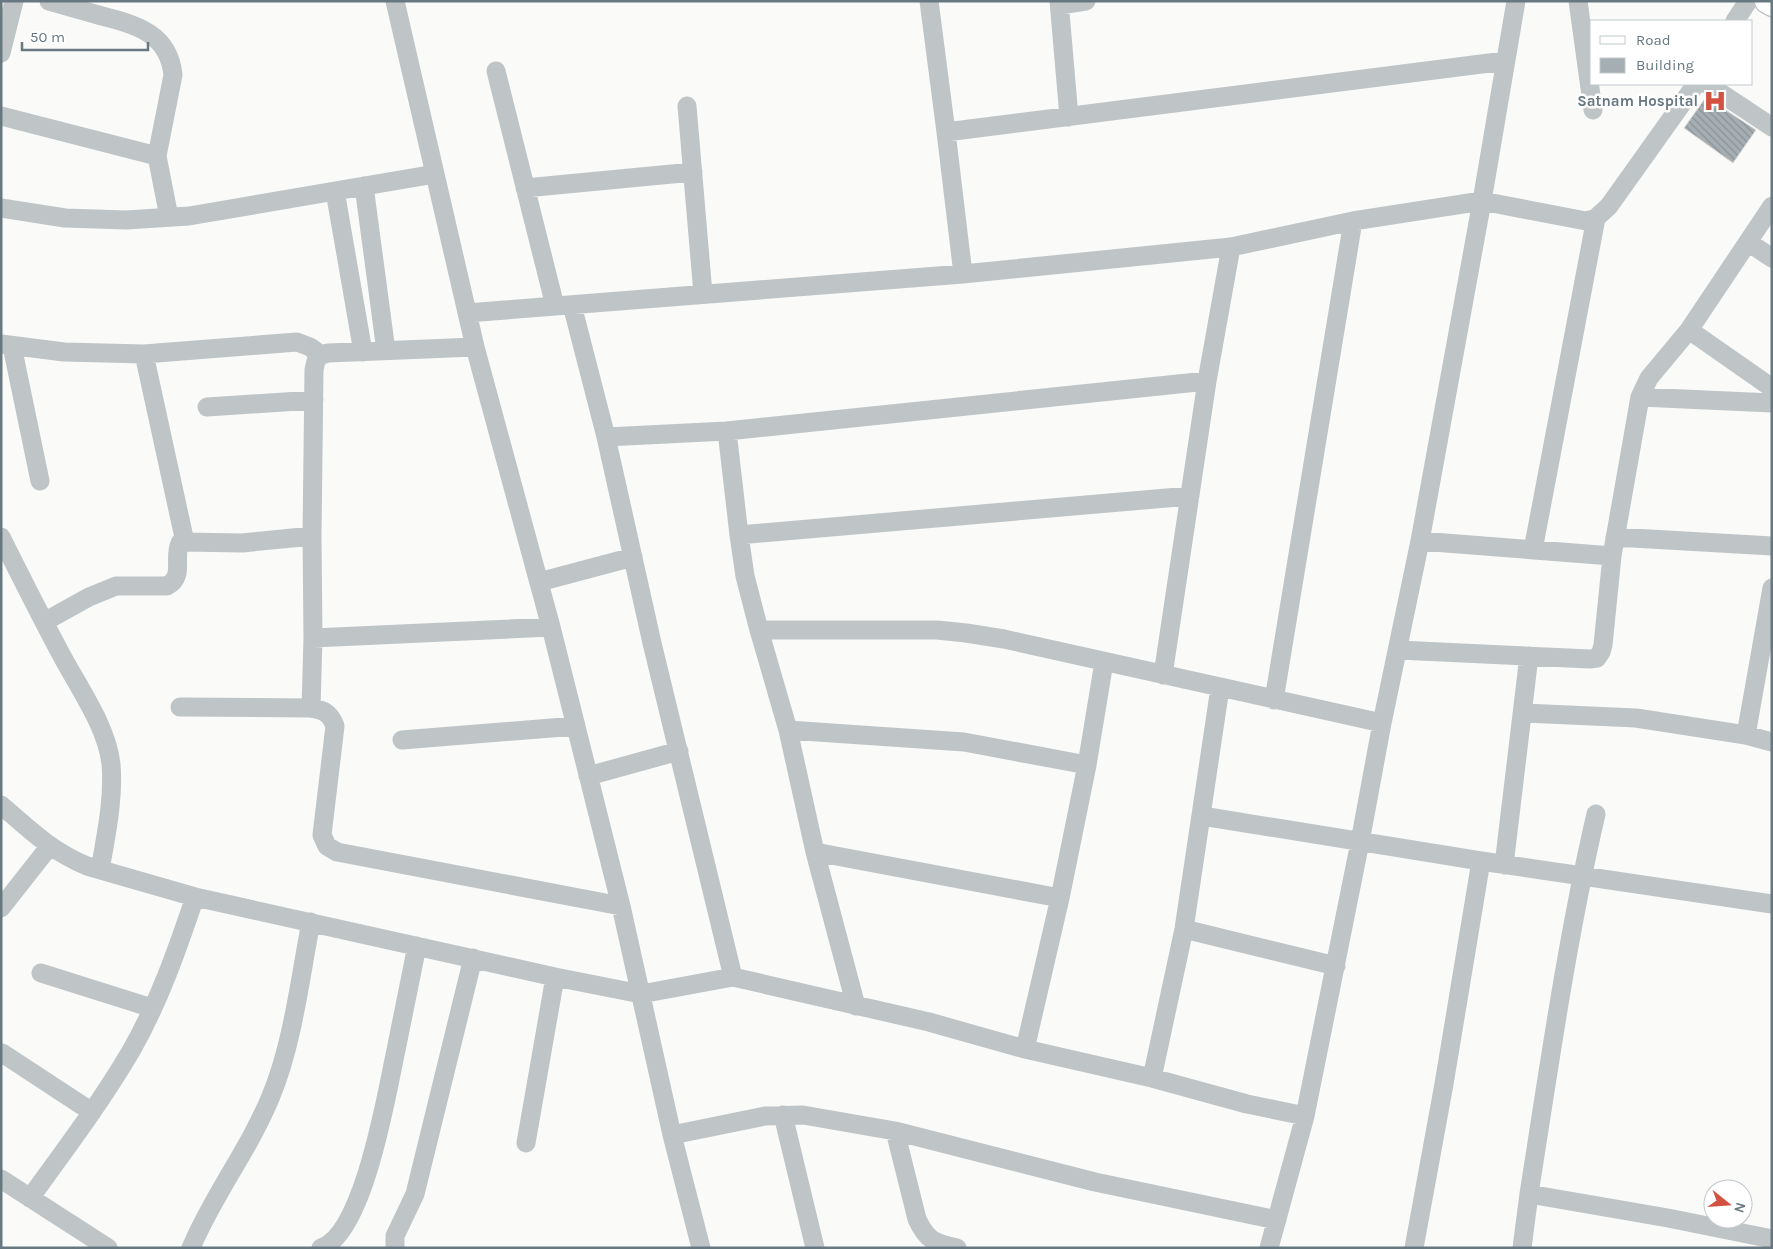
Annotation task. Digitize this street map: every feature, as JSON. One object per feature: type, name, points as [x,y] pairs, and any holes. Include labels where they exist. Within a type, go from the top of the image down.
[{"type":"main road","points":[[1768,1],[1772,4]]},
{"type":"street","points":[[1,53],[14,1]]},
{"type":"street","points":[[49,1],[127,23],[144,30],[159,41],[167,51],[174,75],[158,156],[169,217]]},
{"type":"street","points":[[395,1],[475,347],[576,726],[621,906],[672,1135],[701,1248]]},
{"type":"street","points":[[929,1],[962,274]]},
{"type":"street","points":[[1069,117],[1060,3],[1086,1]]},
{"type":"street","points":[[1269,1248],[1305,1116],[1336,966],[1382,723],[1420,542],[1516,1]]},
{"type":"street","points":[[1578,1],[1593,110]]},
{"type":"street","points":[[1736,20],[1748,1]]},
{"type":"street","points":[[946,132],[1505,62]]},
{"type":"street","points":[[496,71],[525,188],[606,437],[678,751],[734,977]]},
{"type":"street","points":[[467,313],[962,274],[1231,247],[1353,221],[1482,201],[1586,221],[1596,218],[1617,195],[1695,85]]},
{"type":"street","points":[[1709,85],[1772,127]]},
{"type":"street","points":[[687,106],[703,294]]},
{"type":"street","points":[[1,116],[158,156]]},
{"type":"street","points":[[525,188],[693,172]]},
{"type":"street","points":[[1,208],[65,218],[126,220],[189,216],[436,174]]},
{"type":"street","points":[[364,186],[386,351]]},
{"type":"street","points":[[335,191],[363,352]]},
{"type":"street","points":[[1398,650],[1597,658],[1603,644],[1612,556],[1640,397],[1649,378],[1689,330],[1772,206]]},
{"type":"street","points":[[1533,550],[1596,218]]},
{"type":"street","points":[[1274,700],[1353,221]]},
{"type":"street","points":[[1748,242],[1772,258]]},
{"type":"street","points":[[1163,676],[1207,381],[1231,247]]},
{"type":"street","points":[[1689,330],[1772,388]]},
{"type":"street","points":[[40,481],[7,345],[64,352],[144,354],[289,342],[304,344],[321,355],[475,347]]},
{"type":"street","points":[[144,354],[185,542]]},
{"type":"street","points":[[311,708],[314,370],[316,361],[321,355]]},
{"type":"street","points":[[606,437],[727,431],[1207,381]]},
{"type":"street","points":[[1640,397],[1772,403]]},
{"type":"street","points":[[208,408],[314,400]]},
{"type":"street","points":[[727,431],[745,576],[788,730],[815,852],[856,1006]]},
{"type":"street","points":[[739,535],[1190,496]]},
{"type":"street","points":[[44,622],[89,596],[116,586],[167,586],[173,583],[177,577],[177,549],[180,543],[242,543],[312,536]]},
{"type":"street","points":[[1615,536],[1772,546]]},
{"type":"street","points":[[1,537],[100,727],[108,748],[112,793],[100,870]]},
{"type":"street","points":[[1420,542],[1612,556]]},
{"type":"street","points":[[538,582],[633,557]]},
{"type":"street","points":[[1746,735],[1772,588]]},
{"type":"street","points":[[313,638],[551,627]]},
{"type":"street","points":[[759,630],[937,630],[966,633],[1382,723]]},
{"type":"street","points":[[1504,865],[1529,656]]},
{"type":"street","points":[[1025,1048],[1060,898],[1087,765],[1104,662]]},
{"type":"street","points":[[1152,1078],[1184,929],[1220,688]]},
{"type":"street","points":[[180,707],[311,708],[322,710],[331,715],[335,726],[322,834],[327,846],[337,852],[621,906]]},
{"type":"street","points":[[1522,713],[1636,718],[1746,735],[1772,742]]},
{"type":"street","points":[[402,740],[576,726]]},
{"type":"street","points":[[788,730],[964,742],[1087,765]]},
{"type":"street","points":[[588,776],[678,751]]},
{"type":"street","points":[[1,805],[49,847],[74,861],[195,897],[555,977],[641,994],[734,977],[929,1022],[1247,1104],[1305,1116]]},
{"type":"street","points":[[1522,1248],[1554,1032],[1582,876],[1596,814]]},
{"type":"street","points":[[1202,816],[1481,862],[1772,904]]},
{"type":"street","points":[[1,908],[49,847]]},
{"type":"street","points":[[815,852],[1060,898]]},
{"type":"street","points":[[1414,1248],[1444,1084],[1481,862]]},
{"type":"street","points":[[30,1198],[92,1112],[131,1051],[173,960],[195,897]]},
{"type":"street","points":[[191,1248],[259,1123],[272,1095],[287,1045],[311,922]]},
{"type":"street","points":[[1184,929],[1336,966]]},
{"type":"street","points":[[321,1248],[328,1245],[339,1235],[349,1218],[366,1177],[382,1118],[417,946]]},
{"type":"street","points":[[395,1248],[395,1236],[414,1194],[474,958]]},
{"type":"street","points":[[41,973],[152,1008]]},
{"type":"street","points":[[526,1143],[555,977]]},
{"type":"street","points":[[2,1054],[92,1112]]},
{"type":"street","points":[[783,1115],[815,1248]]},
{"type":"street","points":[[672,1135],[765,1116],[803,1116],[895,1131],[1096,1182],[1277,1220]]},
{"type":"street","points":[[895,1131],[917,1220],[923,1232],[932,1242],[958,1248]]},
{"type":"street","points":[[1,1179],[108,1248]]},
{"type":"street","points":[[1529,1194],[1668,1218],[1772,1239]]},
{"type":"building","points":[[1706,97],[1756,130],[1733,163],[1684,128]]},
{"type":"place","name":"Satnam Hospital","points":[[1715,101]]}]
